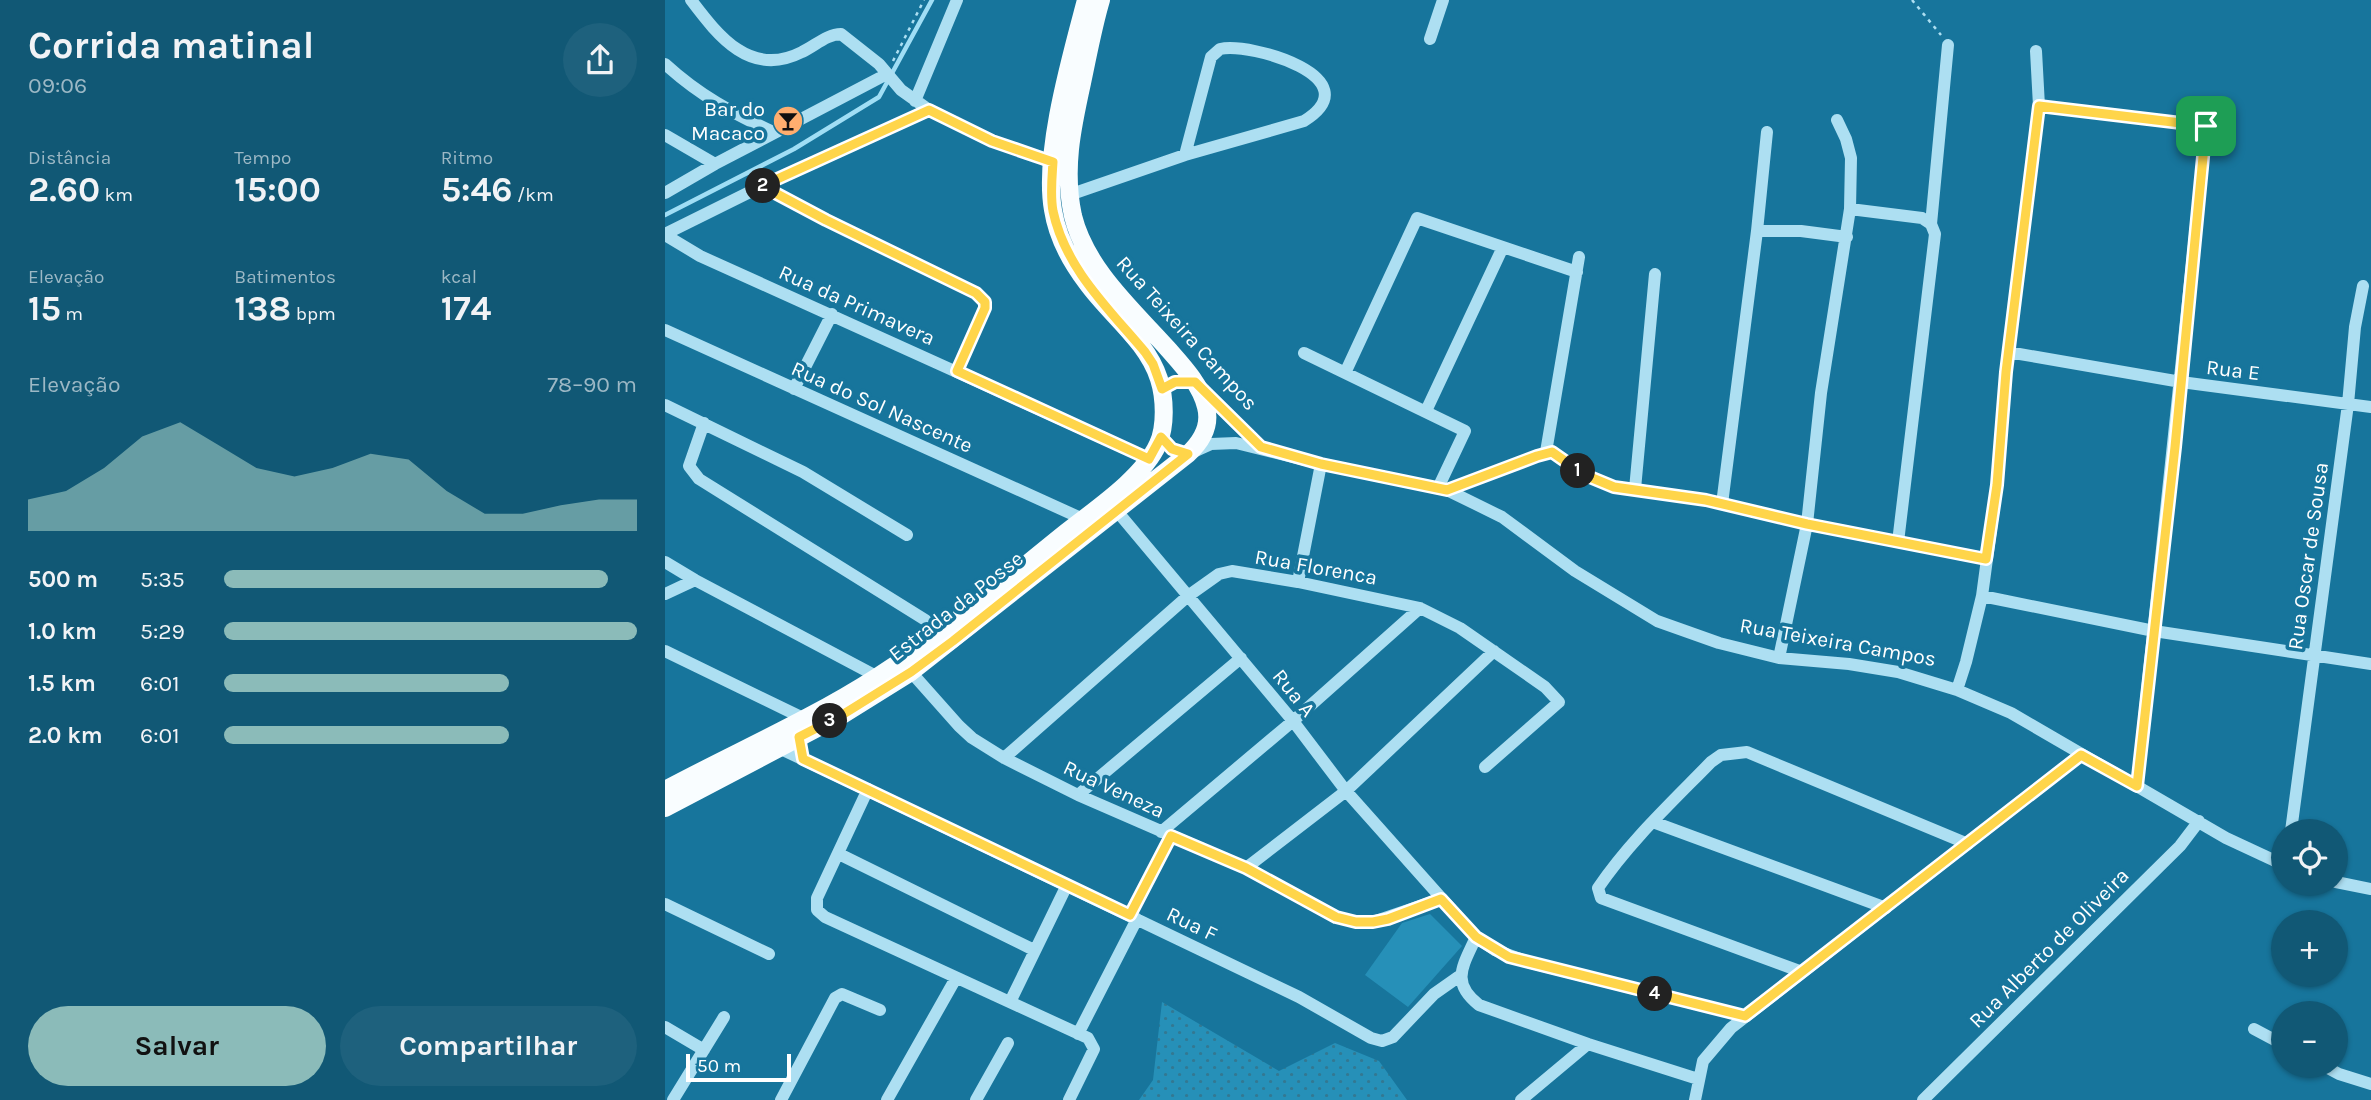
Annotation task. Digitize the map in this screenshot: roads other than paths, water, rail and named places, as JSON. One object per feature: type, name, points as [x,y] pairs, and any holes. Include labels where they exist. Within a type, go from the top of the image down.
[{"type":"main road","name":"Rua Teixeira Campos","points":[[1086,0],[1056,132],[1053,210],[1066,249],[1089,285],[1153,364],[1162,389],[1161,437]]},
{"type":"main road","name":"Rua Teixeira Campos","points":[[1101,0],[1069,148],[1069,195],[1080,239],[1103,276],[1195,382]]},
{"type":"main road","points":[[1162,389],[1175,382],[1195,382]]},
{"type":"main road","name":"Estrada da Posse","points":[[665,808],[842,715],[911,672],[1188,454],[1202,437],[1207,417],[1203,398],[1195,382]]},
{"type":"main road","points":[[1161,437],[1172,449],[1188,454]]},
{"type":"main road","name":"Estrada da Posse","points":[[665,790],[805,719],[878,677],[943,631],[1125,484],[1149,459],[1161,437]]},
{"type":"street","points":[[691,0],[725,41],[755,58],[775,60],[793,57],[829,36],[841,34],[879,64],[901,90],[929,110],[992,141],[1053,162]]},
{"type":"street","points":[[915,101],[957,0]]},
{"type":"street","points":[[1430,39],[1443,0]]},
{"type":"street","points":[[1898,542],[1935,234],[1931,224],[1948,45]]},
{"type":"street","points":[[1069,195],[1185,155],[1304,121],[1312,116],[1322,100],[1320,80],[1303,66],[1281,60],[1226,47],[1214,52],[1185,155]]},
{"type":"street","points":[[1957,690],[1982,596],[1997,485],[2008,352],[2039,106],[2036,51]]},
{"type":"street","points":[[665,64],[690,87],[712,102],[773,132]]},
{"type":"street","points":[[665,193],[773,132],[888,76]]},
{"type":"street","points":[[2137,786],[2209,102]]},
{"type":"street","points":[[2039,106],[2206,126]]},
{"type":"street","points":[[665,235],[762,186],[929,110]]},
{"type":"street","points":[[1779,658],[1807,524],[1821,393],[1847,237],[1851,158],[1837,120]]},
{"type":"street","points":[[1722,504],[1758,231],[1767,132]]},
{"type":"street","points":[[665,135],[715,164]]},
{"type":"street","points":[[762,186],[972,290],[985,302],[985,308],[957,371]]},
{"type":"street","points":[[1850,209],[1910,215],[1931,224]]},
{"type":"street","points":[[1346,371],[1417,218],[1577,272]]},
{"type":"street","points":[[1758,231],[1801,231],[1847,237]]},
{"type":"street","name":"Rua da Primavera","points":[[665,235],[700,256],[1149,459]]},
{"type":"street","points":[[1426,411],[1503,247]]},
{"type":"street","points":[[1546,453],[1579,257]]},
{"type":"street","points":[[1635,489],[1655,274]]},
{"type":"street","name":"Rua Oscar de Sousa","points":[[2293,819],[2348,404],[2355,327],[2363,286]]},
{"type":"street","points":[[794,389],[832,314]]},
{"type":"street","name":"Rua do Sol Nascente","points":[[665,330],[1083,519]]},
{"type":"street","points":[[1304,352],[1465,431],[1443,489]]},
{"type":"street","name":"Rua E","points":[[2008,352],[2181,382],[2371,407]]},
{"type":"street","name":"Rua Teixeira Campos","points":[[1195,382],[1261,447]]},
{"type":"street","points":[[665,405],[803,472],[907,535]]},
{"type":"street","points":[[704,423],[689,466],[699,479],[943,631]]},
{"type":"street","name":"Rua Teixeira Campos","points":[[1188,454],[1212,444],[1261,447],[1321,464],[1443,489],[1502,517],[1576,571],[1657,621],[1707,639],[1779,658],[1849,664],[1898,672],[1957,690],[2011,713],[2235,842],[2271,859]]},
{"type":"street","points":[[1443,489],[1546,453],[1557,455],[1598,483],[1722,504],[1807,524],[1986,559]]},
{"type":"street","points":[[1298,582],[1321,464]]},
{"type":"street","name":"Rua A","points":[[1116,510],[1293,721],[1346,790],[1476,937],[1495,950],[1531,963],[1745,1016]]},
{"type":"street","points":[[665,562],[878,677]]},
{"type":"street","name":"Rua Florenca","points":[[1004,758],[1188,596],[1219,574],[1232,571],[1420,608],[1460,628],[1545,687],[1559,702],[1485,767]]},
{"type":"street","points":[[665,594],[695,580]]},
{"type":"street","points":[[1982,596],[2154,631],[2371,664]]},
{"type":"street","points":[[1078,1034],[1134,917],[1166,834],[1420,608]]},
{"type":"street","points":[[665,651],[805,719]]},
{"type":"street","points":[[1246,868],[1346,790],[1495,651]]},
{"type":"street","points":[[1078,795],[1241,658]]},
{"type":"street","name":"Rua Veneza","points":[[911,672],[959,726],[972,738],[1004,758],[1078,795],[1246,868],[1336,917],[1356,922],[1373,922],[1441,899]]},
{"type":"street","points":[[799,737],[803,759]]},
{"type":"street","name":"Rua F","points":[[779,748],[1299,997],[1347,1026],[1382,1041],[1394,1037],[1434,994],[1461,975]]},
{"type":"street","points":[[1802,972],[1601,898],[1598,888],[1602,883],[1653,822],[1711,762],[1721,755],[1747,752],[1968,844]]},
{"type":"street","points":[[1695,1100],[1703,1061],[1715,1045],[1745,1016],[2081,755]]},
{"type":"street","points":[[868,789],[817,898],[817,910],[825,917],[1093,1043],[1094,1049],[1069,1100]]},
{"type":"street","name":"Rua Alberto de Oliveira","points":[[1927,1099],[2180,846],[2199,821]]},
{"type":"street","points":[[1653,822],[1886,908]]},
{"type":"street","points":[[838,855],[1034,950]]},
{"type":"street","points":[[2348,884],[2371,889]]},
{"type":"street","points":[[1010,1002],[1067,885]]},
{"type":"street","points":[[665,904],[769,954]]},
{"type":"street","points":[[1476,937],[1461,975],[1464,990],[1479,1005],[1698,1079]]},
{"type":"street","points":[[887,1100],[956,978]]},
{"type":"street","points":[[781,1100],[835,998],[842,994],[848,995],[880,1010]]},
{"type":"street","points":[[673,1100],[724,1017]]},
{"type":"street","points":[[665,1027],[704,1050]]},
{"type":"street","points":[[2254,1030],[2271,1038]]},
{"type":"street","points":[[976,1100],[1008,1043]]},
{"type":"street","points":[[1521,1100],[1588,1044]]},
{"type":"street","points":[[2348,1077],[2371,1084]]},
{"type":"waterway","points":[[665,215],[794,149],[879,97],[932,0]]},
{"type":"place","name":"Bar do Macaco","points":[[788,121]]}]
